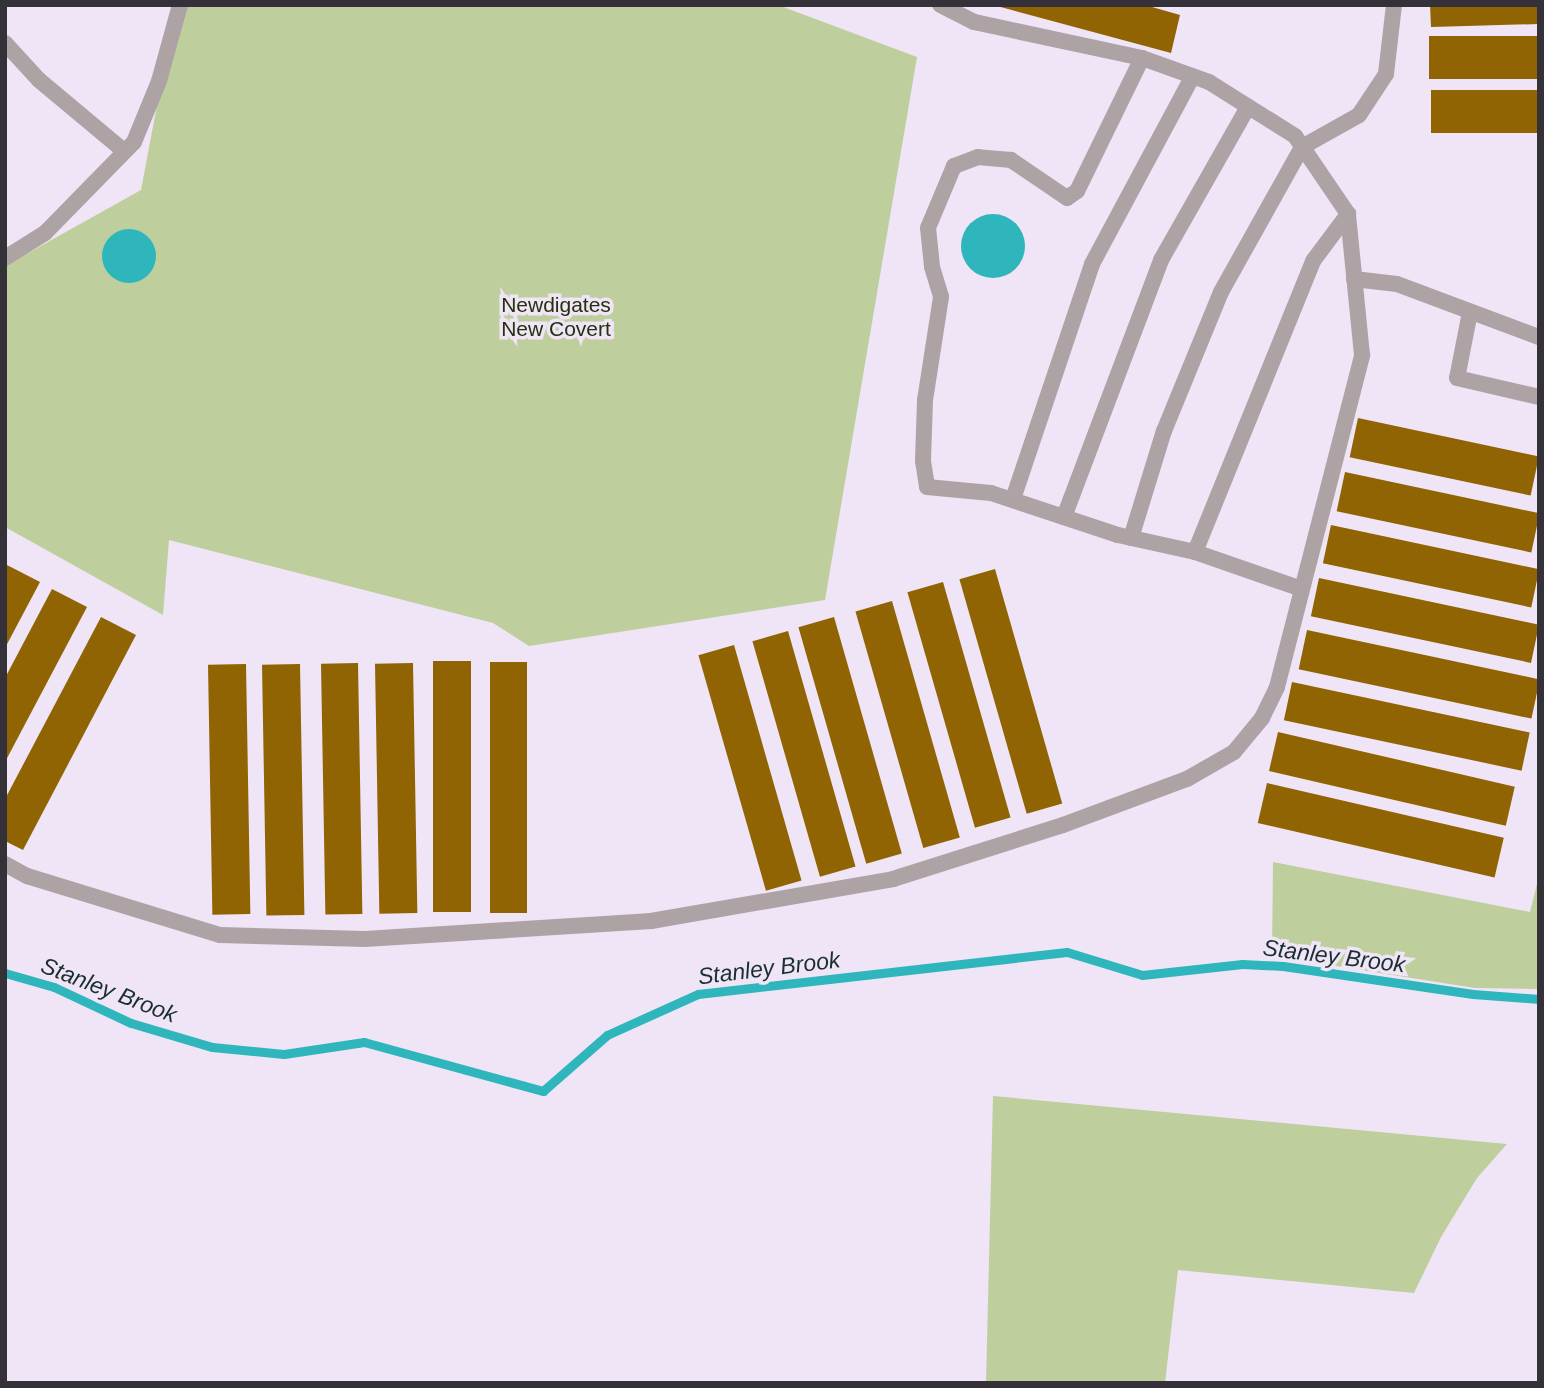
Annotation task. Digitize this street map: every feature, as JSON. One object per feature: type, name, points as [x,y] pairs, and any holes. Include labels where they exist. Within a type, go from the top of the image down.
[{"type":"lane","points":[[5,258],[45,233],[134,142],[159,81],[180,5]]},
{"type":"lane","points":[[5,864],[27,876],[220,935],[365,939],[651,921],[893,879],[1174,784],[1234,752],[1262,718],[1277,687],[1362,355],[1348,214],[1295,136],[1193,76],[1142,58],[974,22],[940,5]]},
{"type":"lane","points":[[1131,538],[1164,431],[1221,292],[1302,146],[1359,115],[1386,74],[1394,5]]},
{"type":"lane","points":[[5,43],[39,80],[124,151]]},
{"type":"lane","points":[[1142,58],[1077,191],[1067,198],[1011,160],[978,157],[954,166],[929,228],[932,267],[942,297],[925,400],[923,461],[927,487],[1013,499],[1131,538],[1195,552],[1302,589]]},
{"type":"lane","points":[[1013,499],[1092,264],[1193,76]]},
{"type":"lane","points":[[1064,516],[1161,260],[1248,107]]},
{"type":"lane","points":[[1195,552],[1313,261],[1348,214]]},
{"type":"lane","points":[[1354,279],[1397,284],[1539,337]]},
{"type":"lane","points":[[1470,312],[1457,378],[1539,397]]},
{"type":"green space","name":"Newdigates New Covert","points":[[176,5],[778,5],[917,57],[825,600],[529,646],[493,623],[169,540],[163,615],[5,527],[5,266],[141,190]]},
{"type":"green space","points":[[1273,862],[1530,912],[1539,876],[1539,989],[1475,988],[1272,956]]},
{"type":"green space","points":[[993,1096],[1507,1144],[1477,1178],[1441,1237],[1414,1293],[1178,1270],[1165,1383],[986,1383]]},
{"type":"water","points":[[987,214],[999,214],[1016,223],[1023,234],[1023,258],[1016,269],[999,278],[987,278],[975,273],[966,264],[961,252],[961,240],[966,228],[975,219]]},
{"type":"water","points":[[129,229],[148,237],[156,256],[148,275],[129,283],[110,275],[102,256],[110,237]]},
{"type":"building","points":[[1145,5],[1180,15],[1171,53],[997,6]]},
{"type":"building","points":[[1430,5],[1539,5],[1539,24],[1431,27]]},
{"type":"building","points":[[1429,36],[1539,36],[1539,79],[1429,79]]},
{"type":"building","points":[[1431,90],[1539,90],[1539,133],[1431,133]]},
{"type":"building","points":[[1358,418],[1539,456],[1531,496],[1350,457]]},
{"type":"building","points":[[1345,472],[1539,513],[1531,553],[1337,511]]},
{"type":"building","points":[[1331,525],[1539,569],[1531,607],[1323,563]]},
{"type":"building","points":[[5,564],[40,582],[5,648]]},
{"type":"building","points":[[995,569],[1062,804],[1027,814],[959,579]]},
{"type":"building","points":[[1319,578],[1539,625],[1531,663],[1311,616]]},
{"type":"building","points":[[943,582],[1011,818],[975,828],[907,592]]},
{"type":"building","points":[[52,589],[87,607],[5,762],[5,678]]},
{"type":"building","points":[[892,601],[960,837],[923,848],[855,611]]},
{"type":"building","points":[[101,617],[136,635],[23,850],[5,841],[5,799]]},
{"type":"building","points":[[834,617],[902,853],[866,864],[798,627]]},
{"type":"building","points":[[1307,630],[1539,679],[1531,719],[1299,669]]},
{"type":"building","points":[[788,631],[856,867],[820,877],[752,641]]},
{"type":"building","points":[[734,645],[802,881],[766,891],[698,655]]},
{"type":"building","points":[[433,661],[471,661],[471,912],[433,912]]},
{"type":"building","points":[[490,662],[527,662],[527,913],[490,913]]},
{"type":"building","points":[[358,663],[362,914],[325,915],[321,664]]},
{"type":"building","points":[[413,663],[417,913],[379,914],[375,664]]},
{"type":"building","points":[[246,664],[250,914],[212,915],[208,665]]},
{"type":"building","points":[[300,664],[304,915],[266,916],[262,665]]},
{"type":"building","points":[[1292,682],[1530,733],[1522,771],[1284,720]]},
{"type":"building","points":[[1278,732],[1515,787],[1506,826],[1269,771]]},
{"type":"building","points":[[1267,783],[1504,838],[1495,878],[1258,823]]},
{"type":"waterway","name":"Stanley Brook","points":[[5,973],[54,987],[131,1023],[212,1047],[284,1054],[364,1042],[543,1091],[607,1035],[698,994],[1067,952],[1142,975],[1242,964],[1283,966],[1473,994],[1539,999]]}]
